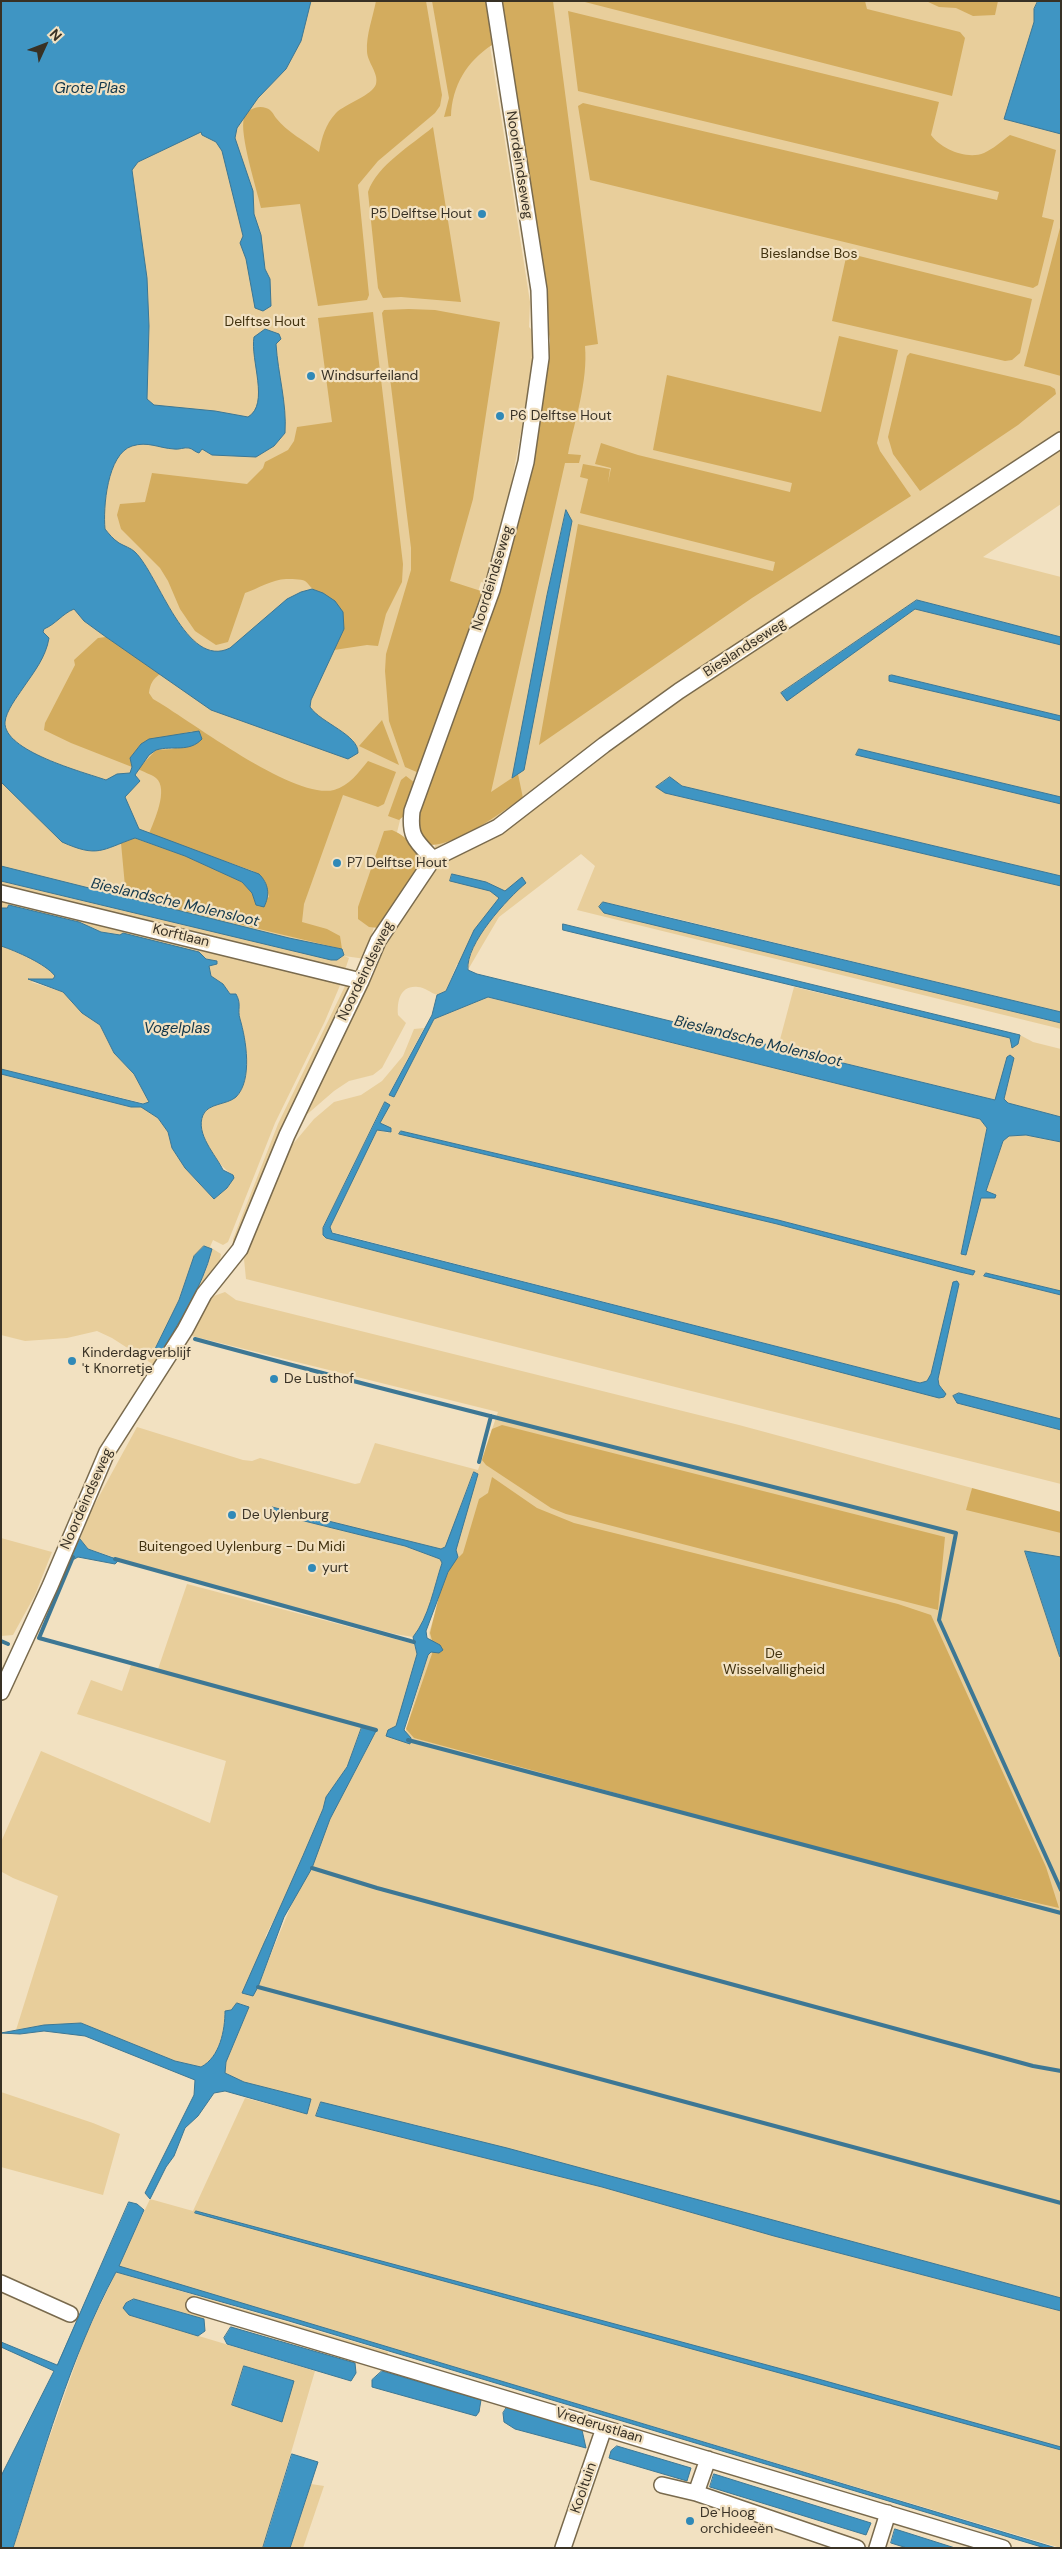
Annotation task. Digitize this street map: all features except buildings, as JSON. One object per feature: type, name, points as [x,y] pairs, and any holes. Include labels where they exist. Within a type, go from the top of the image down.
[{"type":"street","name":"Noordeindseweg","points":[[1,1692],[50,1586],[107,1452],[185,1330],[204,1294],[240,1249],[287,1135],[384,929],[433,859],[414,839],[410,827],[412,811],[492,590],[526,462],[541,358],[539,290],[494,1]]},
{"type":"street","name":"Bieslandseweg","points":[[433,859],[498,827],[604,745],[679,691],[1061,440]]},
{"type":"street","name":"Korftlaan","points":[[1,893],[361,981]]},
{"type":"street","points":[[1,2283],[70,2314]]},
{"type":"street","name":"Vrederustlaan","points":[[194,2305],[1003,2548]]},
{"type":"street","name":"Kooltuin","points":[[563,2548],[604,2428]]},
{"type":"street","points":[[696,2493],[708,2459]]},
{"type":"street","points":[[662,2485],[696,2493],[857,2548]]},
{"type":"street","points":[[877,2548],[888,2513]]},
{"type":"green space","name":"Delftse Hout","points":[[1,1],[483,1],[530,302],[529,327],[534,332],[534,363],[503,528],[485,583],[481,582],[451,681],[402,812],[366,959],[344,956],[349,958],[345,970],[65,903],[62,899],[19,889],[15,891],[1,887],[1,881],[337,960],[1,873]]},
{"type":"green space","points":[[376,1],[426,1],[442,95],[440,106],[435,113],[378,161],[358,185],[369,295],[367,300],[318,306],[300,204],[261,208],[246,149],[243,126],[244,118],[253,108],[263,107],[268,109],[285,128],[319,152],[324,131],[336,113],[370,92],[376,84],[376,76],[368,55],[367,45]]},
{"type":"green space","points":[[432,1],[486,1],[492,45],[483,51],[468,67],[454,94],[451,116],[444,117],[449,98]]},
{"type":"green space","points":[[500,1],[553,1],[598,344],[585,346],[583,387],[568,454],[581,455],[579,463],[565,463],[491,792],[518,774],[523,798],[478,828],[453,840],[429,845],[420,836],[417,823],[419,803],[450,717],[547,364],[550,341]]},
{"type":"green space","name":"Bieslandse Bos","points":[[514,1],[1061,1],[1061,504],[983,557],[1061,577],[1061,637],[918,600],[787,700],[915,609],[1061,645],[1061,716],[893,675],[889,681],[1061,721],[1061,797],[859,749],[857,755],[1061,804],[1061,876],[682,786],[676,782],[665,793],[1061,886],[1061,1012],[649,912],[603,902],[601,911],[1061,1023],[1061,1029],[577,910],[595,866],[581,854],[499,917],[469,968],[457,964],[446,991],[437,995],[423,988],[412,987],[403,991],[399,999],[398,1015],[406,1023],[382,1068],[373,1075],[349,1081],[334,1091],[304,1117],[375,962],[423,888],[568,379]]},
{"type":"green space","points":[[581,1],[865,1],[867,9],[960,32],[965,38],[952,96]]},
{"type":"green space","points":[[926,1],[998,1],[995,15],[973,16],[956,8],[939,7]]},
{"type":"green space","points":[[568,11],[939,102],[931,135],[941,145],[962,154],[977,155],[984,153],[1010,135],[1056,150],[1042,217],[1054,220],[1038,285],[1033,288],[590,180],[578,106],[583,103],[997,200],[999,192],[578,91]]},
{"type":"green space","points":[[433,127],[461,302],[401,297],[383,298],[378,288],[368,192],[379,173],[387,164]]},
{"type":"green space","points":[[1061,224],[1061,376],[1024,366]]},
{"type":"green space","points":[[847,253],[1032,299],[1020,353],[1012,360],[1005,361],[832,321]]},
{"type":"green space","points":[[384,310],[435,310],[500,322],[473,499],[450,581],[481,591],[484,596],[419,773],[405,767],[389,721],[385,671],[386,654],[411,570],[411,548],[382,313]]},
{"type":"green space","points":[[373,312],[403,564],[402,582],[386,614],[378,646],[367,645],[334,650],[343,620],[339,607],[305,581],[298,579],[281,579],[245,593],[228,642],[216,645],[195,631],[180,609],[160,568],[121,529],[117,515],[120,504],[145,502],[152,473],[247,484],[263,468],[265,462],[288,450],[294,441],[297,427],[332,422],[318,318]]},
{"type":"green space","points":[[839,336],[898,350],[877,443],[880,451],[911,496],[752,598],[539,745],[578,524],[773,571],[775,562],[580,513],[588,479],[580,477],[583,464],[610,469],[608,483],[611,468],[595,464],[601,443],[638,455],[790,492],[792,483],[653,450],[667,375],[821,412]]},
{"type":"green space","points":[[910,353],[1050,386],[1055,389],[1056,394],[1018,425],[920,491],[893,454],[888,437],[907,356]]},
{"type":"green space","points":[[106,637],[160,674],[150,687],[149,693],[153,699],[268,771],[294,783],[316,790],[334,790],[339,788],[349,782],[368,761],[396,772],[384,804],[378,807],[343,795],[304,904],[302,922],[327,929],[340,936],[342,949],[126,897],[121,843],[134,838],[185,856],[242,882],[252,893],[256,905],[269,897],[265,881],[253,871],[149,834],[161,797],[160,783],[152,775],[138,769],[156,750],[173,749],[193,731],[141,744],[130,758],[132,767],[71,743],[44,730],[45,723],[75,665],[74,660],[98,638]]},
{"type":"green space","points":[[382,720],[399,765],[359,746]]},
{"type":"green space","points":[[406,776],[415,783],[405,815],[399,820],[388,816],[401,780]]},
{"type":"green space","points":[[392,830],[404,837],[416,851],[418,870],[379,928],[369,927],[358,919],[358,907],[384,831]]},
{"type":"green space","points":[[1,895],[341,983],[325,1021],[275,1123],[228,1242],[223,1245],[213,1240],[210,1247],[221,1254],[219,1266],[161,1359],[158,1357],[154,1365],[112,1338],[97,1331],[67,1338],[25,1341],[1,1335],[1,1074],[131,1107],[141,1107],[158,1118],[168,1132],[172,1148],[185,1168],[214,1199],[229,1185],[233,1175],[221,1165],[209,1148],[202,1130],[201,1121],[206,1110],[233,1099],[245,1080],[247,1059],[239,1016],[238,998],[236,994],[230,994],[223,984],[211,977],[209,966],[217,964],[206,959],[199,952],[101,932],[79,922],[9,905],[7,908],[1,908]],"holes":[[[204,1246],[212,1249],[203,1278],[190,1305],[159,1356],[153,1353],[179,1300],[194,1256]]]},
{"type":"green space","points":[[1,946],[51,971],[55,976],[53,979],[31,982],[63,992],[83,1013],[100,1025],[114,1053],[134,1074],[149,1102],[147,1104],[1,1069]]},
{"type":"green space","points":[[346,984],[349,990],[233,1245],[233,1239],[278,1124]]},
{"type":"green space","points":[[794,987],[1010,1038],[1011,1047],[1018,1044],[1020,1035],[1033,1042],[1061,1049],[1061,1117],[1008,1103],[1004,1099],[1014,1058],[996,1100],[778,1047]]},
{"type":"green space","points":[[487,997],[980,1119],[987,1128],[961,1254],[966,1254],[981,1198],[995,1197],[996,1195],[986,1191],[1003,1141],[1009,1136],[1026,1135],[1061,1142],[1061,1291],[986,1273],[985,1276],[1061,1295],[1061,1419],[959,1393],[955,1402],[1061,1430],[1061,1484],[246,1279],[244,1259],[275,1175],[287,1151],[314,1119],[334,1102],[361,1095],[382,1081],[403,1056],[414,1029],[424,1028],[389,1094],[394,1097],[434,1019]],"holes":[[[385,1103],[389,1105],[380,1123],[388,1133],[377,1129],[330,1227],[332,1232],[920,1383],[927,1381],[931,1374],[955,1281],[959,1284],[938,1379],[939,1385],[943,1389],[942,1398],[326,1238],[323,1235],[323,1228]],[[401,1131],[778,1220],[975,1271],[973,1275],[960,1272],[777,1224],[399,1134]]]},
{"type":"green space","name":"Buitengoed Uylenburg - Du Midi","points":[[225,1292],[236,1300],[739,1425],[972,1488],[971,1494],[1061,1517],[1061,2298],[413,2124],[316,2116],[602,2187],[774,2236],[1061,2311],[1061,2548],[118,2267],[150,2199],[193,2211],[245,2098],[307,2114],[311,2099],[244,2082],[224,2073],[226,2062],[249,2007],[238,2003],[231,2010],[225,2011],[224,2026],[217,2050],[207,2063],[201,2067],[175,2061],[81,2023],[44,2025],[16,2030],[58,1896],[2,1872],[1,1842],[41,1751],[210,1823],[226,1761],[77,1714],[91,1680],[122,1691],[131,1665],[157,1672],[187,1584],[414,1644],[417,1654],[396,1733],[404,1736],[431,1645],[429,1633],[477,1473],[474,1472],[445,1547],[441,1549],[272,1508],[276,1514],[405,1546],[440,1559],[442,1563],[430,1602],[419,1629],[413,1637],[187,1580],[88,1549],[80,1539],[91,1511],[137,1427],[243,1460],[252,1461],[260,1458],[355,1484],[360,1483],[375,1443],[478,1470],[498,1412],[188,1335],[211,1297]],"holes":[[[362,1728],[376,1732],[320,1840],[292,1902],[258,1987],[243,1992],[264,1946],[266,1935],[288,1892],[323,1809],[326,1797],[347,1767]]]},
{"type":"green space","points":[[502,1425],[945,1537],[938,1610],[566,1514],[551,1508],[486,1465],[482,1460],[492,1429]]},
{"type":"green space","name":"De Wisselvalligheid","points":[[492,1477],[537,1508],[574,1523],[898,1604],[931,1615],[1046,1867],[1059,1908],[931,1879],[414,1738],[406,1729],[434,1648],[430,1633],[441,1588],[452,1564],[463,1553],[479,1499],[488,1493]]},
{"type":"green space","points":[[972,1488],[1061,1512],[1061,1533],[966,1510]]},
{"type":"green space","points":[[1,1538],[52,1552],[35,1595],[13,1635],[1,1636]]},
{"type":"green space","points":[[1,2092],[120,2134],[103,2195],[1,2167]]},
{"type":"green space","points":[[116,2272],[388,2352],[387,2358],[207,2314],[204,2319],[134,2299],[126,2303],[129,2315],[315,2371],[263,2548],[13,2548],[85,2337]]},
{"type":"green space","points":[[311,2484],[324,2486],[303,2548],[290,2548]]},
{"type":"water","name":"Grote Plas","points":[[1,1],[311,1],[301,41],[286,69],[258,98],[237,128],[235,138],[253,191],[254,214],[261,235],[265,269],[270,279],[271,306],[263,311],[255,308],[246,259],[240,243],[243,236],[222,151],[216,142],[202,135],[201,132],[138,162],[132,170],[147,278],[149,326],[147,399],[154,405],[215,411],[248,417],[254,411],[258,402],[259,392],[253,347],[254,337],[265,329],[279,334],[281,339],[276,344],[285,411],[285,433],[274,446],[256,457],[212,455],[202,449],[199,453],[190,448],[176,449],[148,444],[132,446],[117,459],[112,470],[106,496],[105,529],[117,541],[135,552],[187,633],[200,646],[214,651],[230,648],[287,599],[301,592],[312,589],[323,593],[335,601],[343,612],[344,629],[311,700],[310,707],[315,713],[352,740],[357,747],[358,753],[348,759],[211,710],[84,621],[74,609],[44,629],[43,632],[49,638],[45,652],[12,704],[5,722],[8,732],[17,742],[30,751],[63,766],[106,780],[117,774],[130,773],[132,767],[130,758],[141,744],[149,739],[199,731],[202,739],[192,746],[156,750],[149,755],[135,775],[140,781],[125,797],[139,829],[259,874],[268,890],[264,907],[256,905],[252,893],[242,882],[185,856],[135,838],[99,851],[84,850],[62,842],[1,782]]},
{"type":"water","points":[[1038,1],[1061,1],[1061,134],[1004,119],[1034,22],[1034,9]]},
{"type":"water","points":[[566,510],[572,521],[524,770],[512,778],[547,595]]},
{"type":"water","points":[[917,600],[1061,637],[1061,645],[915,609],[787,701],[781,693]]},
{"type":"water","points":[[892,675],[1061,716],[1061,721],[889,681],[889,676]]},
{"type":"water","points":[[859,749],[1061,797],[1061,804],[856,755]]},
{"type":"water","points":[[670,777],[682,786],[1061,876],[1061,886],[665,793],[656,787]]},
{"type":"water","points":[[1,866],[289,938],[342,949],[344,955],[337,960],[331,960],[1,881]]},
{"type":"water","points":[[452,874],[486,882],[505,891],[522,877],[526,883],[489,922],[473,948],[468,970],[477,974],[995,1100],[1007,1057],[1010,1055],[1014,1058],[1004,1099],[1008,1103],[1061,1117],[1061,1142],[1026,1135],[1009,1136],[1003,1141],[986,1191],[996,1195],[995,1198],[981,1198],[966,1255],[961,1254],[987,1128],[980,1119],[488,997],[434,1019],[394,1097],[389,1095],[432,1015],[437,995],[446,991],[474,930],[499,898],[490,891],[450,881]]},
{"type":"water","points":[[603,902],[1061,1012],[1061,1023],[604,913],[599,907]]},
{"type":"water","name":"Vogelplas","points":[[9,905],[79,922],[101,932],[120,935],[123,933],[199,952],[206,959],[217,961],[217,964],[209,966],[211,976],[223,984],[230,994],[236,994],[238,998],[239,1016],[247,1059],[245,1080],[236,1097],[228,1102],[209,1108],[205,1111],[201,1122],[204,1137],[211,1151],[223,1170],[233,1175],[234,1178],[227,1188],[214,1199],[185,1168],[172,1148],[168,1132],[158,1118],[141,1107],[131,1107],[1,1074],[1,1069],[143,1104],[149,1102],[134,1074],[114,1053],[100,1025],[82,1013],[63,992],[28,979],[53,979],[55,976],[51,971],[30,958],[1,946],[1,908],[7,908]]},
{"type":"water","points":[[563,924],[1020,1035],[1018,1044],[1012,1048],[1010,1038],[563,930]]},
{"type":"water","points":[[385,1102],[390,1105],[380,1123],[391,1128],[391,1132],[377,1130],[330,1227],[332,1233],[920,1383],[927,1381],[931,1374],[953,1282],[957,1281],[959,1284],[938,1379],[939,1385],[946,1394],[944,1397],[939,1398],[326,1238],[323,1235],[323,1228]]},
{"type":"water","points":[[401,1131],[778,1220],[975,1271],[973,1275],[960,1272],[777,1224],[399,1134]]},
{"type":"water","points":[[204,1246],[212,1249],[208,1264],[189,1304],[159,1356],[153,1353],[179,1300],[194,1256]]},
{"type":"water","points":[[986,1273],[1061,1291],[1061,1295],[984,1276]]},
{"type":"water","points":[[959,1393],[1061,1419],[1061,1430],[957,1403],[953,1396]]},
{"type":"water","points":[[474,1472],[478,1474],[456,1550],[458,1557],[448,1572],[426,1631],[427,1638],[440,1645],[443,1650],[439,1653],[431,1652],[428,1655],[404,1730],[411,1738],[410,1744],[386,1736],[388,1730],[396,1726],[417,1654],[413,1637],[419,1629],[430,1601],[442,1563],[440,1559],[405,1546],[276,1514],[272,1507],[441,1549],[445,1547]]},
{"type":"water","points":[[80,1539],[88,1549],[119,1560],[115,1564],[78,1557],[69,1562]]},
{"type":"water","points":[[1025,1551],[1061,1557],[1061,1658],[1060,1657]]},
{"type":"water","points":[[362,1727],[376,1731],[330,1819],[312,1868],[284,1917],[258,1987],[253,1996],[242,1993],[323,1809],[326,1797],[347,1767]]},
{"type":"water","points":[[237,2003],[249,2007],[226,2062],[225,2073],[244,2082],[311,2099],[307,2114],[225,2091],[214,2093],[198,2116],[185,2128],[174,2156],[166,2167],[150,2199],[145,2193],[194,2095],[195,2080],[85,2036],[44,2031],[20,2034],[1,2033],[44,2025],[81,2023],[175,2061],[201,2067],[213,2057],[217,2050],[224,2026],[225,2011],[231,2010]]},
{"type":"water","points":[[321,2102],[507,2148],[1061,2298],[1061,2311],[774,2236],[602,2187],[316,2116]]},
{"type":"water","points":[[129,2202],[137,2204],[144,2210],[119,2266],[1056,2548],[1045,2548],[289,2321],[116,2272],[71,2372],[13,2548],[1,2548],[1,2476],[54,2371],[1,2347],[1,2342],[57,2365]]},
{"type":"water","points":[[196,2211],[804,2375],[1061,2447],[1061,2450],[195,2213]]},
{"type":"water","points":[[134,2299],[204,2319],[205,2331],[198,2336],[129,2315],[123,2308],[126,2303]]},
{"type":"water","points":[[231,2327],[355,2363],[356,2373],[351,2381],[227,2344],[224,2338]]},
{"type":"water","points":[[244,2366],[294,2381],[282,2422],[232,2405]]},
{"type":"water","points":[[382,2371],[481,2400],[479,2412],[476,2416],[372,2387],[372,2380]]},
{"type":"water","points":[[507,2407],[582,2430],[586,2448],[515,2429],[504,2422],[503,2413]]},
{"type":"water","points":[[617,2446],[691,2468],[687,2481],[609,2458],[611,2451]]},
{"type":"water","points":[[292,2454],[318,2462],[290,2548],[263,2548]]},
{"type":"water","points":[[714,2474],[871,2523],[866,2535],[710,2487]]},
{"type":"water","points":[[895,2529],[955,2548],[907,2548],[891,2543]]},
{"type":"waterway","points":[[195,1339],[480,1414],[956,1533],[939,1620],[1061,1890]]},
{"type":"waterway","points":[[479,1462],[491,1416]]},
{"type":"waterway","points":[[73,1557],[39,1638],[376,1730]]},
{"type":"waterway","points":[[115,1559],[414,1642]]},
{"type":"waterway","points":[[1,1641],[8,1644]]},
{"type":"waterway","points":[[408,1740],[1061,1913]]},
{"type":"waterway","points":[[312,1868],[377,1888],[1033,2066],[1061,2071]]},
{"type":"waterway","points":[[258,1987],[1061,2203]]},
{"type":"place","name":"P5 Delftse Hout","points":[[482,214]]},
{"type":"place","name":"Windsurfeiland","points":[[311,376]]},
{"type":"place","name":"P6 Delftse Hout","points":[[500,416]]},
{"type":"place","name":"P7 Delftse Hout","points":[[337,863]]},
{"type":"place","name":"Kinderdagverblijf 't Knorretje","points":[[72,1361]]},
{"type":"place","name":"De Lusthof","points":[[274,1379]]},
{"type":"place","name":"De Uylenburg","points":[[232,1515]]},
{"type":"place","name":"yurt","points":[[312,1568]]},
{"type":"place","name":"De Hoog orchideeën","points":[[690,2521]]},
{"type":"water label","name":"Bieslandsche Molensloot","points":[[175,903]]},
{"type":"water label","name":"Bieslandsche Molensloot","points":[[758,1042]]}]
